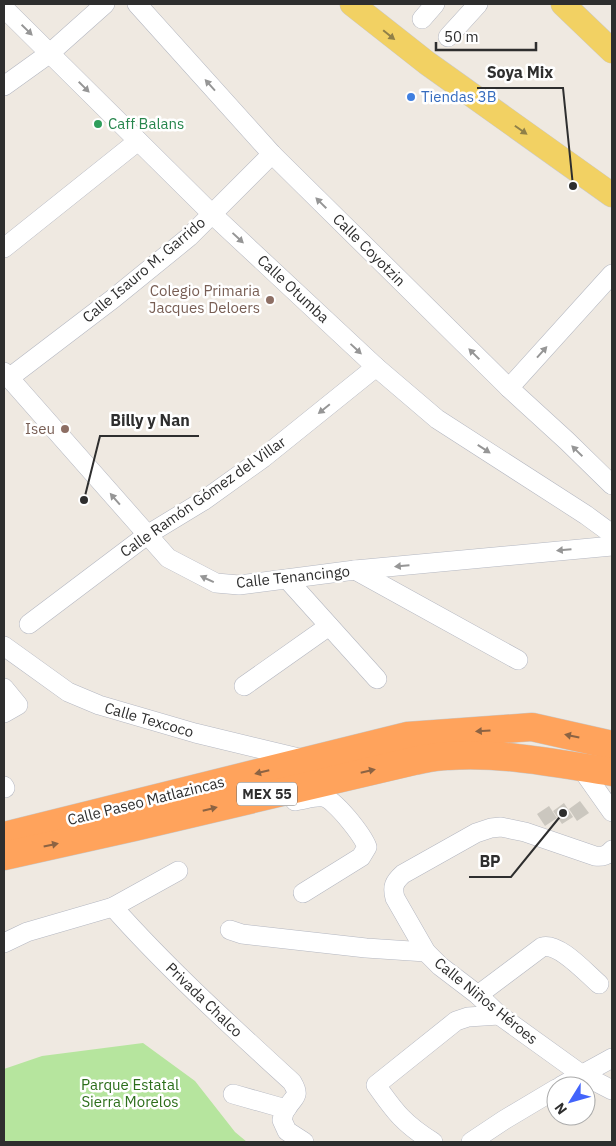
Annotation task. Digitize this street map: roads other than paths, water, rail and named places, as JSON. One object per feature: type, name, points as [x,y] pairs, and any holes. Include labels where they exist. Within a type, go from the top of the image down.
[{"type":"highway","name":"Calle Paseo Matlazincas","points":[[4,836],[407,736],[532,727],[612,745]]},
{"type":"highway","name":"Calle Paseo Matlazincas","points":[[4,856],[414,761],[448,756],[490,756],[533,760],[612,772]]},
{"type":"main road","points":[[352,4],[420,58],[612,195]]},
{"type":"main road","points":[[563,4],[612,51]]},
{"type":"main road","points":[[585,4],[612,30]]},
{"type":"street","points":[[4,86],[50,53],[105,4]]},
{"type":"street","name":"Calle Coyotzin","points":[[137,4],[272,154],[509,388],[612,485]]},
{"type":"street","points":[[422,19],[435,4]]},
{"type":"street","points":[[448,37],[478,4]]},
{"type":"street","name":"Calle Otumba","points":[[4,8],[212,214],[376,367],[436,419],[612,534]]},
{"type":"street","points":[[4,248],[138,141]]},
{"type":"street","name":"Calle Isauro M. Garrido","points":[[6,375],[114,298],[189,237],[272,154]]},
{"type":"street","points":[[509,388],[612,274]]},
{"type":"street","name":"Calle Ramón Gómez del Villar","points":[[29,624],[147,536],[203,501],[263,458],[376,367]]},
{"type":"street","name":"Calle Tenancingo","points":[[6,375],[168,558],[216,583],[239,585],[355,570],[612,546]]},
{"type":"street","points":[[355,570],[518,660]]},
{"type":"street","points":[[287,579],[378,679]]},
{"type":"street","points":[[244,686],[329,626]]},
{"type":"street","name":"Calle Texcoco","points":[[4,646],[68,692],[83,699],[195,733],[309,761]]},
{"type":"street","points":[[4,688],[11,709]]},
{"type":"street","points":[[582,768],[612,812]]},
{"type":"street","points":[[277,792],[286,803],[318,797],[329,800],[363,837],[368,847],[361,857],[303,893]]},
{"type":"street","name":"Calle Niños Héroes","points":[[612,850],[609,854],[602,857],[595,856],[525,832],[501,827],[491,828],[476,833],[402,874],[395,880],[392,889],[395,898],[426,952],[440,966],[478,995],[499,1015],[581,1074],[612,1090]]},
{"type":"street","points":[[4,943],[27,932],[113,907],[178,872]]},
{"type":"street","name":"Privada Chalco","points":[[113,907],[143,940],[237,1032],[292,1082],[297,1091],[296,1098],[284,1114]]},
{"type":"street","points":[[230,930],[242,934],[366,948],[426,952]]},
{"type":"street","points":[[478,995],[547,945],[558,949],[599,984]]},
{"type":"street","points":[[433,1142],[404,1122],[376,1085],[456,1021],[468,1017],[499,1015]]},
{"type":"street","points":[[578,1076],[612,1058]]},
{"type":"street","points":[[233,1094],[284,1114],[287,1131],[304,1142]]},
{"type":"street","points":[[471,1142],[546,1095]]},
{"type":"place","name":"Tiendas 3B","points":[[411,97]]},
{"type":"place","name":"Caff Balans","points":[[98,124]]},
{"type":"place","name":"Soya Mix","points":[[573,186]]},
{"type":"place","name":"Colegio Primaria Jacques Deloers","points":[[270,300]]},
{"type":"place","name":"Iseu","points":[[65,429]]},
{"type":"place","name":"Billy y Nan","points":[[84,500]]},
{"type":"place","name":"BP","points":[[563,813]]},
{"type":"park label","name":"Parque Estatal Sierra Morelos","points":[[130,1094]]}]
